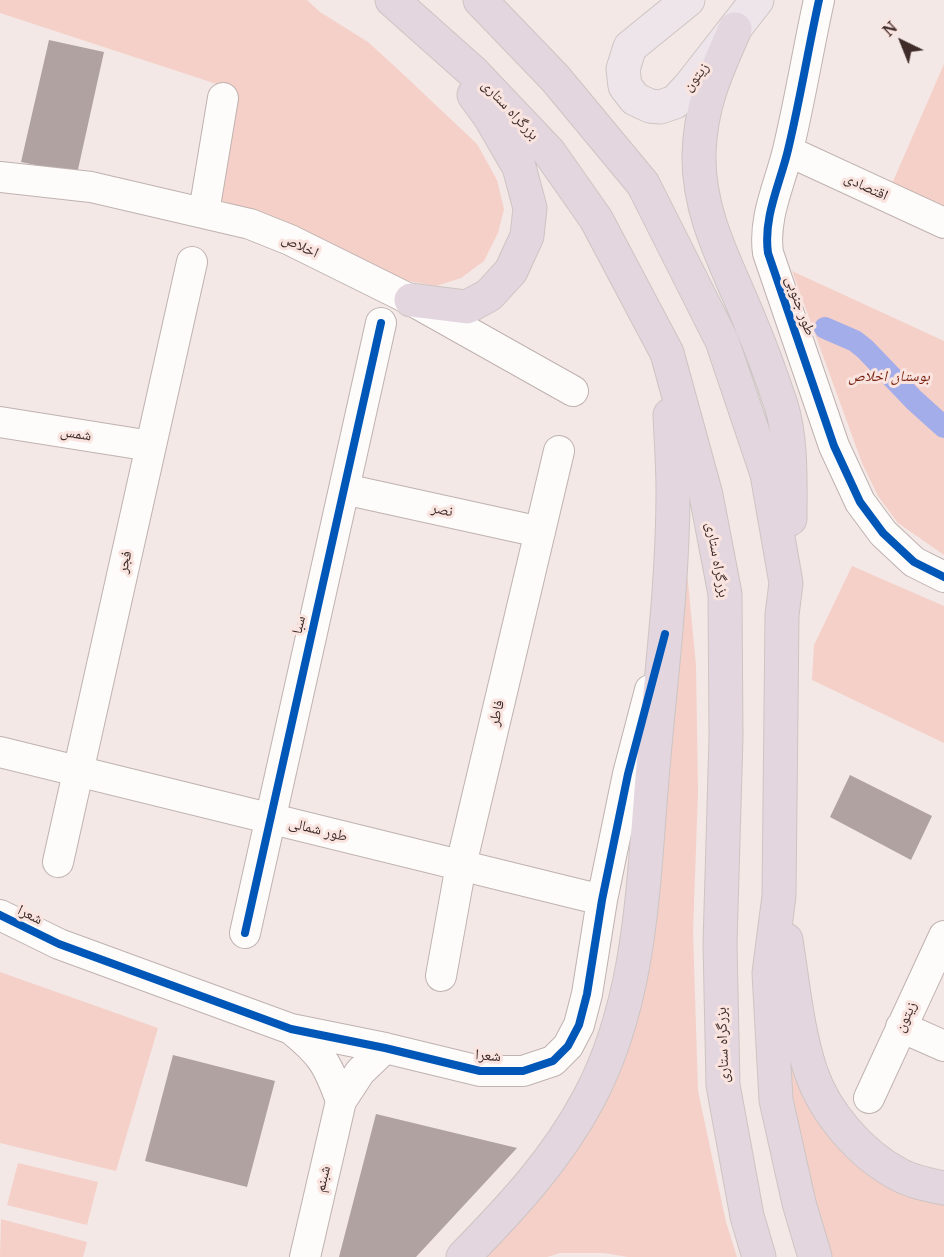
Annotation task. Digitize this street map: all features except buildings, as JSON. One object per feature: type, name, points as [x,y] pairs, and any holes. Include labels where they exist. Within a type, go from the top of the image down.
[{"type":"highway","name":"بزرگراه ستاری","points":[[392,0],[473,72],[549,152],[596,219],[667,353],[706,495],[725,594],[726,737],[720,944],[723,1085],[747,1216],[759,1257]]},
{"type":"highway","points":[[480,0],[555,78],[643,184],[722,341],[767,474],[786,584]]},
{"type":"highway","points":[[735,29],[711,82],[704,112],[699,155],[701,192],[710,229],[752,324],[782,408],[791,468],[790,538],[782,615],[779,896],[769,973],[776,1100],[799,1203],[815,1257]]},
{"type":"highway","points":[[411,300],[466,307],[489,295],[511,271],[527,236],[530,208],[519,166],[490,117],[428,30]]},
{"type":"highway","points":[[463,1257],[525,1192],[561,1146],[590,1097],[607,1058],[624,1009],[643,889],[665,634],[674,491],[667,353]]},
{"type":"highway","points":[[779,896],[801,1035],[812,1074],[831,1111],[856,1144],[900,1175],[944,1188]]},
{"type":"main road","name":"زیتون","points":[[688,0],[630,47],[623,69],[625,86],[635,99],[650,106],[660,107],[675,102],[757,0]]},
{"type":"street","points":[[798,0],[808,14],[812,31]]},
{"type":"street","name":"طور جنوبی","points":[[819,0],[788,151],[770,214],[766,237],[768,253],[834,446],[860,502],[883,533],[914,562],[944,577]]},
{"type":"street","points":[[204,212],[223,98]]},
{"type":"street","name":"اقتصادی","points":[[788,151],[944,223]]},
{"type":"street","name":"اخلاص","points":[[0,177],[91,187],[250,224],[290,240],[411,300],[573,392]]},
{"type":"street","name":"فجر","points":[[58,862],[192,262]]},
{"type":"street","name":"سبا","points":[[244,933],[381,323]]},
{"type":"street","name":"شمس","points":[[0,422],[151,446]]},
{"type":"street","name":"فاطر","points":[[441,976],[461,866],[559,451]]},
{"type":"street","name":"نصر","points":[[344,489],[540,532]]},
{"type":"street","name":"شعرا","points":[[0,915],[60,944],[291,1029],[385,1048],[480,1071],[523,1071],[553,1061],[568,1046],[579,1025],[588,994],[602,900],[628,774],[665,634]]},
{"type":"street","name":"طور شمالی","points":[[0,752],[602,900]]},
{"type":"street","name":"زیتون","points":[[868,1098],[944,936]]},
{"type":"street","points":[[902,1027],[944,1046]]},
{"type":"street","points":[[291,1029],[314,1048],[331,1072],[341,1101]]},
{"type":"street","points":[[341,1101],[360,1072],[385,1048]]},
{"type":"street","name":"شبنم","points":[[305,1257],[341,1101]]},
{"type":"green space","points":[[0,0],[307,0],[320,12],[368,42],[477,144],[497,180],[504,209],[498,233],[484,261],[461,278],[436,286],[408,281],[214,197],[235,90],[0,13]]},
{"type":"green space","points":[[944,64],[944,211],[891,186]]},
{"type":"green space","name":"بوستان اخلاص","points":[[792,271],[944,341],[944,555],[898,523],[878,496],[862,463]]},
{"type":"green space","points":[[852,566],[944,606],[944,743],[812,680],[814,645]]},
{"type":"green space","points":[[687,572],[696,665],[698,793],[693,931],[698,1091],[726,1222],[737,1257],[628,1257],[604,1253],[560,1253],[547,1257],[478,1257],[609,1080]]},
{"type":"green space","points":[[0,972],[158,1028],[116,1171],[0,1143]]},
{"type":"green space","points":[[769,973],[831,1111],[944,1188],[944,1257],[815,1257]]},
{"type":"green space","points":[[18,1163],[98,1182],[87,1225],[7,1205]]},
{"type":"green space","points":[[1,1219],[87,1242],[83,1257],[0,1257]]},
{"type":"waterway","points":[[825,328],[855,341],[865,349],[914,400],[944,427]]},
{"type":"cycle path","points":[[819,0],[785,163],[770,214],[768,253],[834,446],[860,502],[883,533],[914,562],[944,577]]},
{"type":"cycle path","points":[[245,933],[381,323]]},
{"type":"cycle path","points":[[0,915],[59,944],[291,1029],[385,1048],[480,1071],[523,1071],[553,1061],[568,1046],[579,1025],[587,994],[602,900],[628,774],[665,634]]}]
